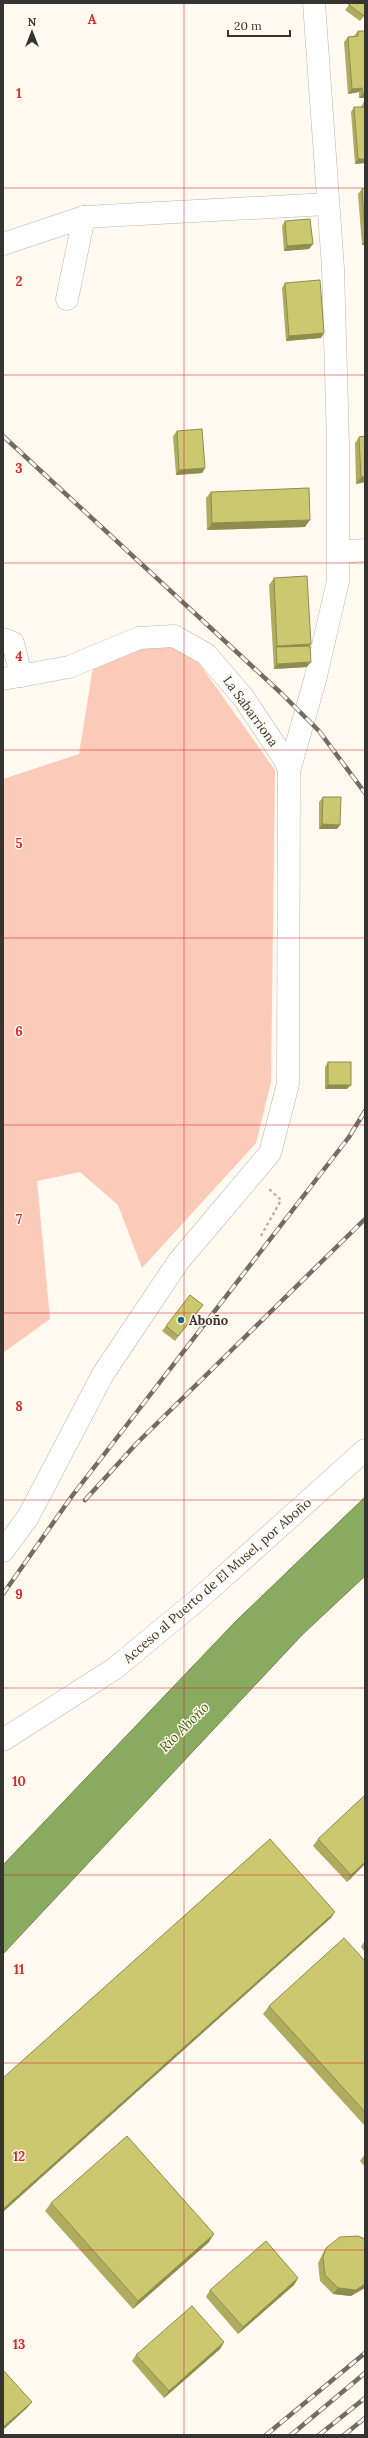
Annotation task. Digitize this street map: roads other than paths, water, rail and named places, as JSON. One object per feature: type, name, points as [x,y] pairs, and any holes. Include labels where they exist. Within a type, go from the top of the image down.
[{"type":"street","points":[[3,1551],[28,1517],[103,1374],[169,1275],[270,1153],[288,1084],[289,771],[315,680],[338,581],[338,443],[333,268],[314,3]]},
{"type":"street","points":[[3,244],[84,217],[328,204]]},
{"type":"street","points":[[67,299],[84,217]]},
{"type":"street","points":[[338,552],[365,550]]},
{"type":"street","name":"La Sabarriona","points":[[12,678],[69,666],[139,638],[174,636],[206,654],[239,691],[285,760],[289,771]]},
{"type":"street","points":[[3,639],[13,643],[12,678]]},
{"type":"street","name":"Acceso al Puerto de El Musel, por Aboño","points":[[3,1740],[114,1668],[200,1598],[365,1450]]},
{"type":"water","name":"Rio Aboño","points":[[365,1497],[365,1576],[302,1635],[3,1954],[3,1865],[236,1621]]},
{"type":"railway","points":[[3,436],[281,693],[319,731],[365,793]]},
{"type":"railway","points":[[3,1594],[72,1496],[349,1137],[365,1111]]},
{"type":"railway","points":[[85,1500],[137,1443],[365,1219]]},
{"type":"railway","points":[[266,2435],[365,2353]]},
{"type":"railway","points":[[291,2435],[365,2373]]},
{"type":"railway","points":[[319,2435],[365,2398]]},
{"type":"railway","points":[[344,2435],[365,2418]]},
{"type":"place","name":"Aboño","points":[[181,1320]]}]
